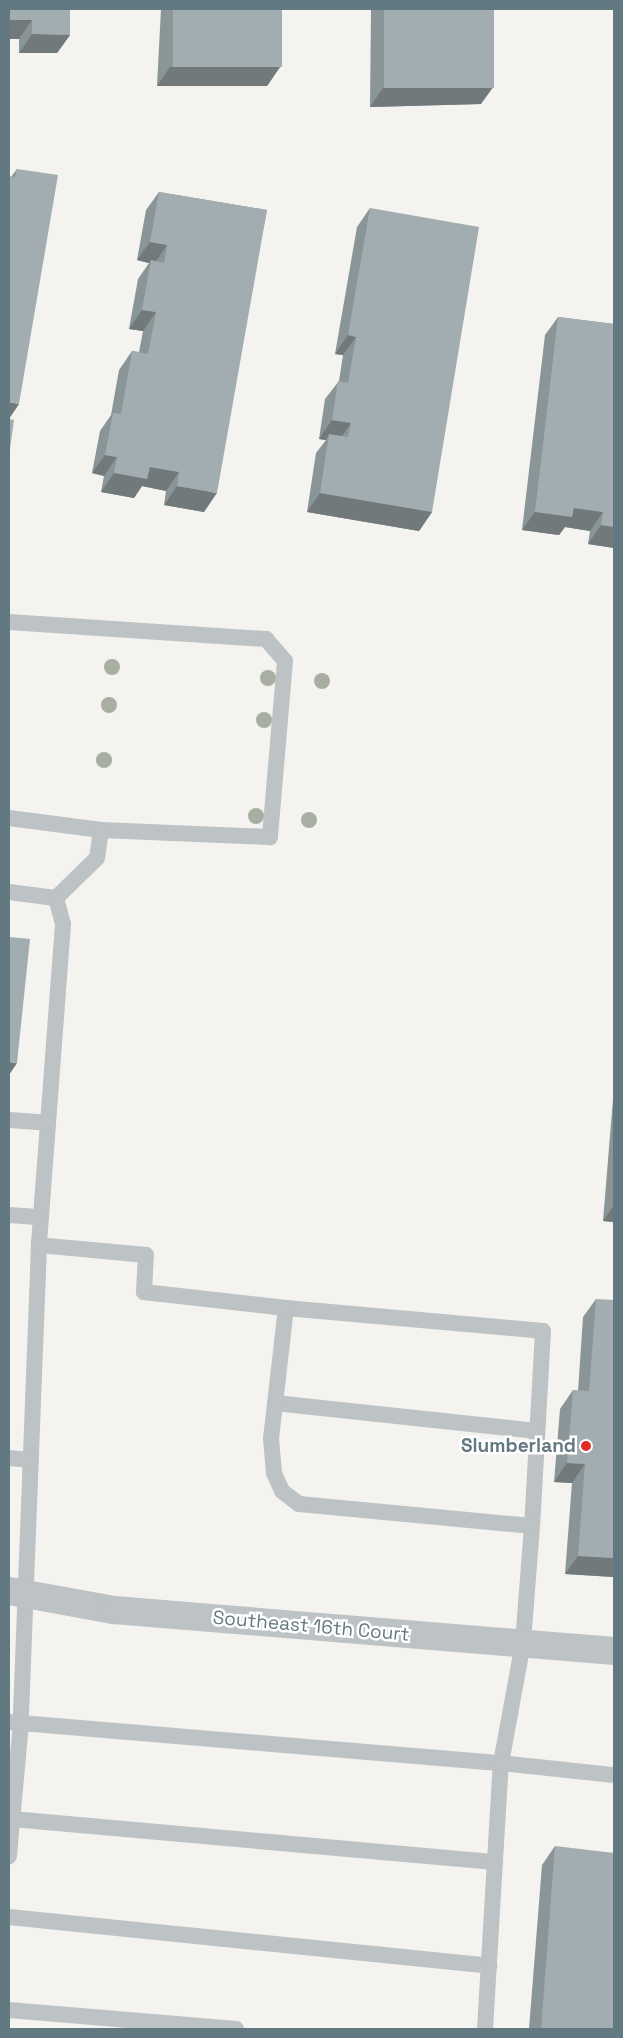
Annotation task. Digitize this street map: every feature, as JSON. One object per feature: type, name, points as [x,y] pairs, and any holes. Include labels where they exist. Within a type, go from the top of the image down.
[{"type":"street","name":"Southeast 16th Court","points":[[16,1593],[114,1610],[614,1651]]},
{"type":"lane","points":[[9,622],[266,639],[285,661],[270,838],[101,830],[76,823],[9,818]]},
{"type":"lane","points":[[56,898],[97,858],[101,830]]},
{"type":"lane","points":[[9,892],[56,898]]},
{"type":"lane","points":[[9,1856],[15,1722],[16,1593],[31,1460],[39,1245],[63,924],[56,898]]},
{"type":"lane","points":[[9,1120],[48,1123]]},
{"type":"lane","points":[[9,1215],[41,1217]]},
{"type":"lane","points":[[39,1245],[146,1255],[144,1292],[286,1308],[543,1331],[523,1643],[500,1763],[485,2029]]},
{"type":"lane","points":[[286,1308],[271,1439],[274,1474],[282,1491],[299,1504],[532,1526]]},
{"type":"lane","points":[[275,1403],[537,1431]]},
{"type":"lane","points":[[9,1458],[31,1460]]},
{"type":"lane","points":[[15,1722],[500,1763],[614,1775]]},
{"type":"lane","points":[[12,1818],[495,1862]]},
{"type":"lane","points":[[9,1917],[490,1966]]},
{"type":"lane","points":[[9,2010],[236,2029]]},
{"type":"building","points":[[9,9],[70,9],[70,35],[32,34],[32,20],[9,20]]},
{"type":"building","points":[[173,9],[282,9],[282,67],[173,67]]},
{"type":"building","points":[[384,9],[494,9],[494,88],[384,88]]},
{"type":"building","points":[[17,169],[58,175],[19,404],[9,402],[9,176],[15,177]]},
{"type":"building","points":[[159,192],[267,210],[217,493],[177,486],[179,472],[150,467],[147,479],[114,473],[117,457],[105,455],[113,413],[121,414],[132,351],[148,354],[156,312],[142,310],[151,260],[164,263],[167,245],[150,242]]},
{"type":"building","points":[[370,208],[479,227],[432,512],[320,493],[329,434],[348,437],[351,423],[332,420],[338,381],[348,383],[356,337],[348,335]]},
{"type":"building","points":[[558,317],[614,324],[614,527],[601,525],[603,512],[574,508],[572,517],[535,512]]},
{"type":"building","points":[[9,419],[14,420],[9,456]]},
{"type":"building","points":[[9,937],[30,939],[17,1063],[9,1062]]},
{"type":"building","name":"Slumberland","points":[[596,1299],[614,1300],[614,1558],[578,1556],[585,1464],[567,1463],[573,1390],[589,1391]]},
{"type":"building","points":[[555,1846],[614,1853],[614,2029],[541,2029]]},
{"type":"place","name":"Slumberland","points":[[586,1446]]}]
